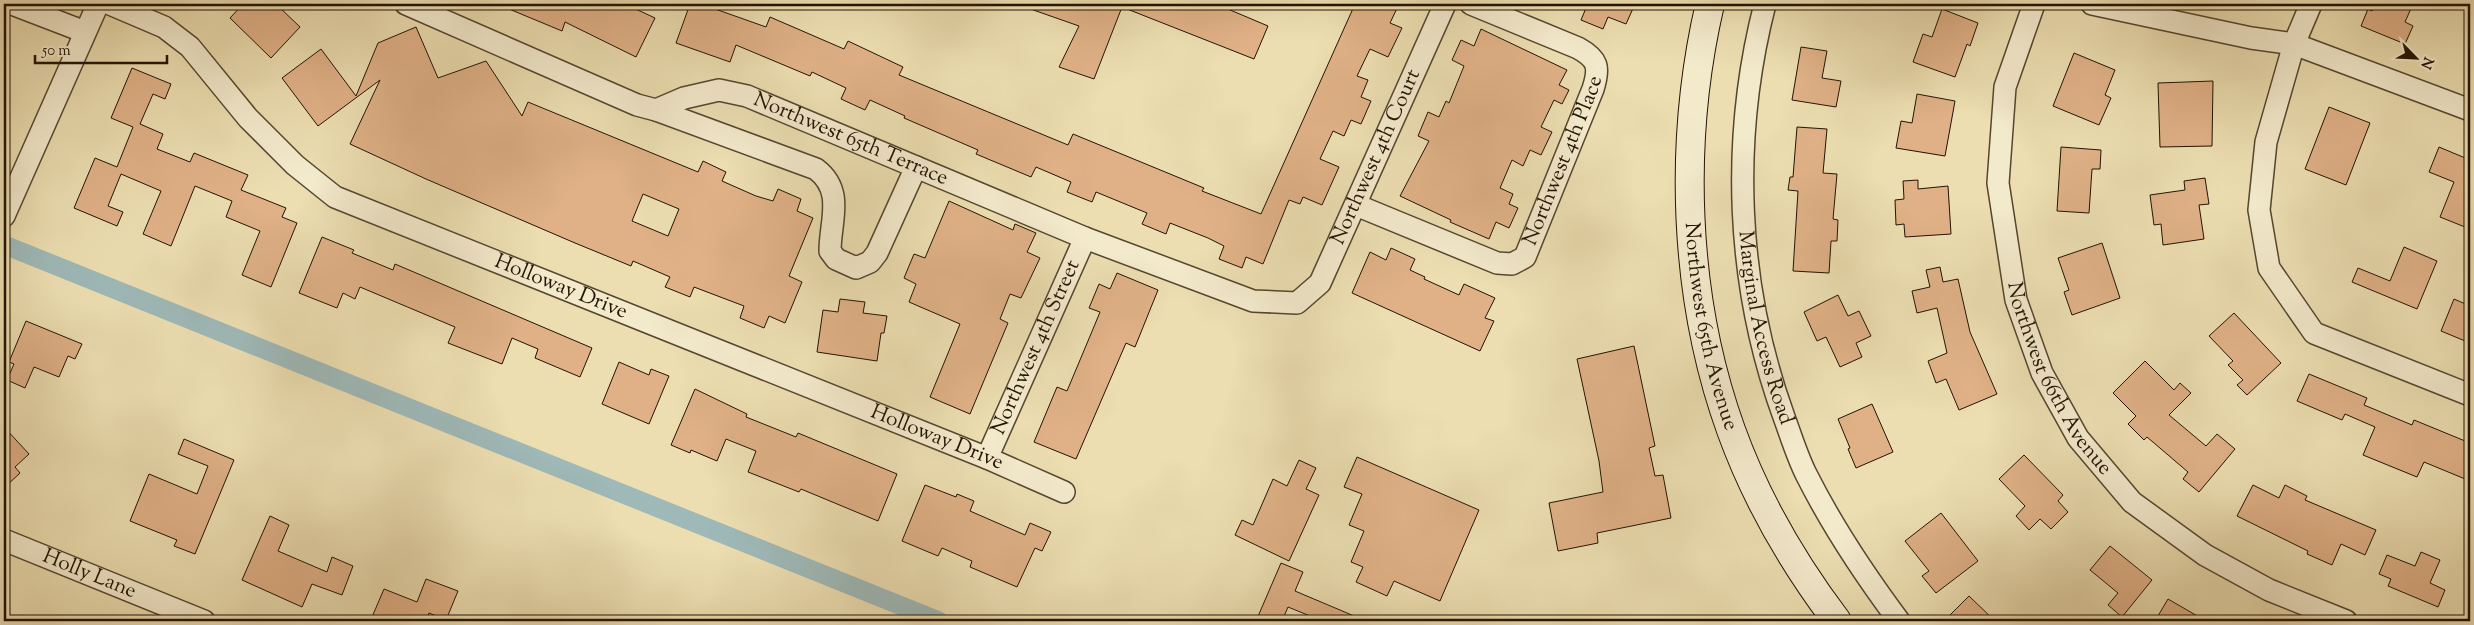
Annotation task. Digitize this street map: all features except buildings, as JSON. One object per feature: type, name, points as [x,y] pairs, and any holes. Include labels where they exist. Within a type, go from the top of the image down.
[{"type":"street","points":[[12,4],[85,32]]},
{"type":"street","points":[[4,216],[98,4]]},
{"type":"street","name":"Holloway Drive","points":[[110,4],[164,27],[190,47],[248,118],[295,164],[335,197],[987,458],[1064,492]]},
{"type":"street","points":[[406,4],[637,105],[656,110],[816,169],[828,181],[835,204],[830,251],[836,259],[856,268],[870,262],[877,253],[916,167]]},
{"type":"street","name":"Northwest 4th Court","points":[[1297,304],[1320,283],[1445,4]]},
{"type":"street","name":"Northwest 4th Place","points":[[1356,205],[1497,263],[1512,264],[1525,257],[1593,89],[1596,77],[1596,64],[1589,54],[1578,48],[1471,4]]},
{"type":"street","name":"Northwest 65th Avenue","points":[[1710,4],[1697,75],[1689,178],[1691,226],[1696,273],[1708,344],[1731,430],[1761,501],[1803,574],[1838,621]]},
{"type":"street","name":"Marginal Access Road","points":[[1765,4],[1750,78],[1744,126],[1742,167],[1746,254],[1752,302],[1777,398],[1806,472],[1836,529],[1898,621]]},
{"type":"street","name":"Northwest 66th Avenue","points":[[2034,4],[2005,87],[1998,183],[2016,300],[2042,373],[2078,438],[2132,502],[2206,556],[2269,590],[2346,621]]},
{"type":"street","points":[[2092,4],[2251,38],[2294,44],[2470,110]]},
{"type":"street","points":[[2311,4],[2294,44],[2266,142],[2259,210],[2269,268],[2314,333],[2470,395]]},
{"type":"street","name":"Northwest 65th Terrace","points":[[656,110],[684,98],[719,90],[747,96],[1085,238],[1253,301],[1297,304]]},
{"type":"street","name":"Northwest 4th Street","points":[[987,458],[1085,238]]},
{"type":"street","name":"Holly Lane","points":[[4,540],[204,621]]},
{"type":"waterway","points":[[7,246],[939,621]]}]
